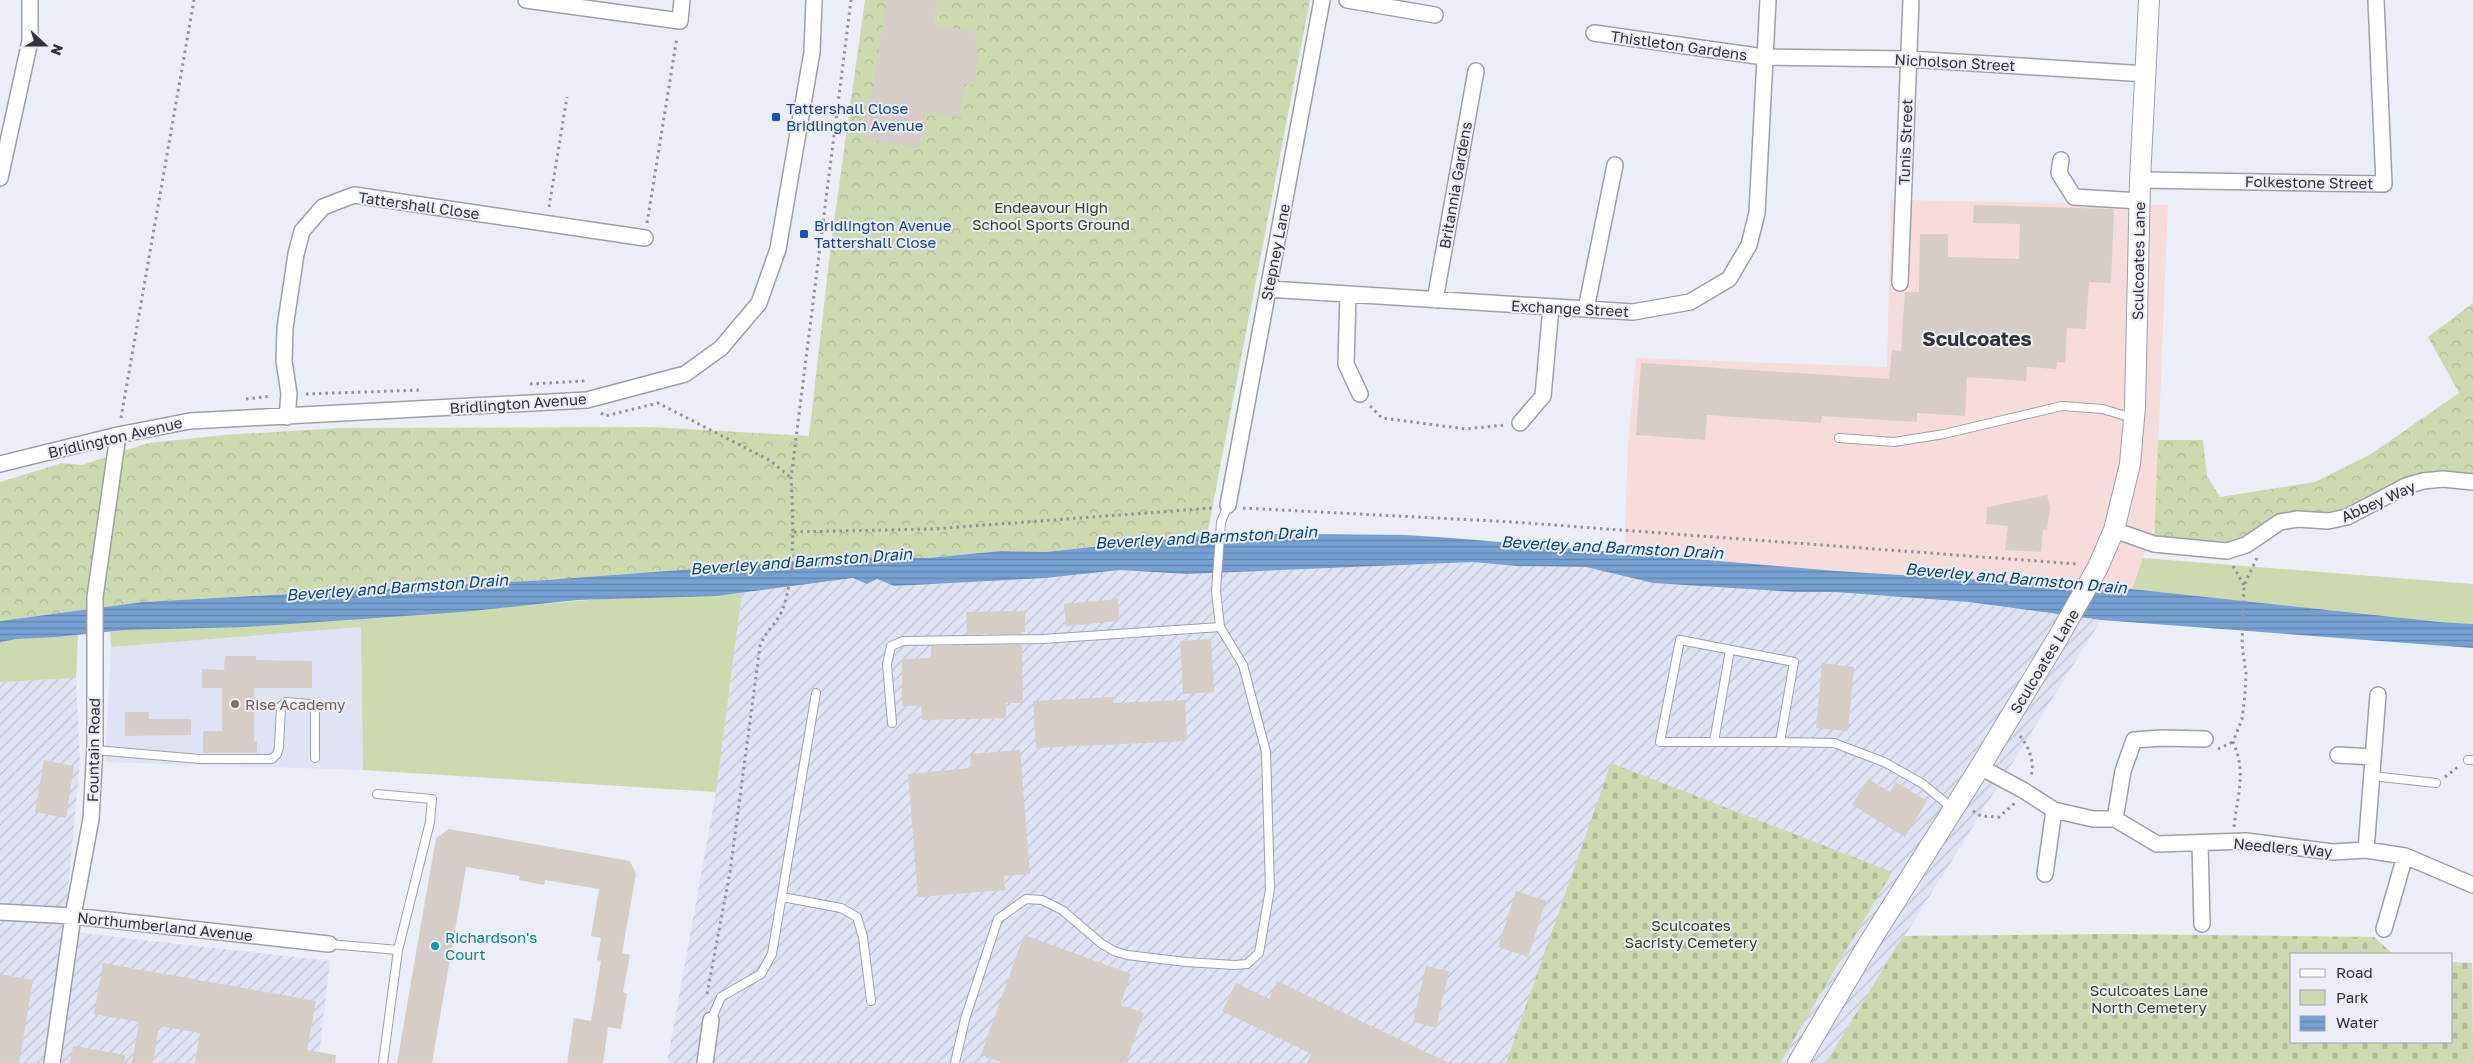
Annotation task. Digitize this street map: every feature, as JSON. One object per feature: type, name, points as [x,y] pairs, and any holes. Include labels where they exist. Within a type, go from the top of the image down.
[{"type":"street","points":[[0,178],[4,131],[30,41],[30,0]]},
{"type":"street","points":[[526,0],[680,21],[682,0]]},
{"type":"street","name":"Bridlington Avenue","points":[[0,464],[118,435],[190,420],[287,417],[587,400],[684,374],[721,348],[759,302],[778,249],[812,52],[814,0]]},
{"type":"street","name":"Stepney Lane","points":[[1228,505],[1322,0]]},
{"type":"street","points":[[1347,0],[1435,15]]},
{"type":"street","name":"Exchange Street","points":[[1268,289],[1633,312],[1690,302],[1729,279],[1749,245],[1757,212],[1768,0]]},
{"type":"street","name":"Tunis Street","points":[[1900,283],[1911,0]]},
{"type":"street","name":"Sculcoates Lane","points":[[1798,1063],[1869,943],[1954,810],[2060,636],[2094,575],[2114,530],[2130,464],[2134,419],[2140,180],[2149,0]]},
{"type":"street","name":"Folkestone Street","points":[[2140,180],[2384,184],[2376,0]]},
{"type":"street","name":"Thistleton Gardens","points":[[1594,33],[1764,57]]},
{"type":"street","name":"Nicholson Street","points":[[1764,57],[1908,59],[2146,74]]},
{"type":"street","name":"Britannia Gardens","points":[[1435,300],[1476,71]]},
{"type":"street","points":[[2061,160],[2059,173],[2074,197],[2140,201]]},
{"type":"street","points":[[1586,309],[1615,165]]},
{"type":"street","name":"Tattershall Close","points":[[287,417],[289,394],[284,362],[285,328],[296,254],[302,231],[323,207],[354,194],[645,238]]},
{"type":"street","points":[[1348,294],[1346,364],[1360,394]]},
{"type":"street","points":[[1520,423],[1543,396],[1551,307]]},
{"type":"street","name":"Fountain Road","points":[[52,1063],[73,916],[91,819],[95,750],[95,597],[118,435]]},
{"type":"street","name":"Abbey Way","points":[[2114,530],[2154,544],[2227,551],[2246,545],[2280,522],[2298,518],[2328,522],[2346,517],[2406,486],[2443,479],[2473,482]]},
{"type":"street","points":[[2366,850],[2378,695]]},
{"type":"street","points":[[2115,819],[2123,771],[2134,740],[2162,738],[2205,739]]},
{"type":"street","points":[[2338,755],[2373,757]]},
{"type":"street","name":"Needlers Way","points":[[1980,767],[2024,790],[2054,810],[2093,819],[2115,819],[2157,844],[2246,842],[2333,852],[2366,850],[2405,856],[2473,884]]},
{"type":"street","points":[[2045,874],[2054,810]]},
{"type":"street","points":[[2200,844],[2202,924]]},
{"type":"street","points":[[2384,929],[2405,856]]},
{"type":"street","name":"Northumberland Avenue","points":[[0,912],[73,916],[329,944]]},
{"type":"street","points":[[705,1063],[711,1020]]},
{"type":"lane","points":[[1839,438],[1894,442],[1944,434],[2062,406],[2103,409],[2134,419]]},
{"type":"lane","points":[[955,1063],[965,1019],[998,919],[1026,899],[1042,900],[1062,910],[1102,944],[1127,955],[1235,965],[1247,964],[1259,953],[1270,889],[1266,752],[1243,665],[1220,627],[1216,591],[1221,522],[1228,505]]},
{"type":"lane","points":[[892,723],[887,664],[891,646],[903,641],[932,639],[1042,639],[1220,627]]},
{"type":"lane","points":[[1780,742],[1794,662],[1680,640],[1660,742],[1834,743],[1884,762],[1923,784],[1954,810]]},
{"type":"lane","points":[[1714,742],[1730,650]]},
{"type":"lane","points":[[711,1020],[721,997],[760,974],[772,954],[816,693]]},
{"type":"lane","points":[[95,750],[200,759],[272,759],[277,754],[279,747],[281,706],[286,702],[310,704],[316,709],[315,758]]},
{"type":"lane","points":[[2372,776],[2436,783]]},
{"type":"lane","points":[[377,794],[432,799],[430,822],[398,950],[383,1063]]},
{"type":"lane","points":[[782,897],[841,908],[857,917],[862,937],[871,1001]]},
{"type":"lane","points":[[329,944],[398,950]]},
{"type":"path","points":[[118,435],[194,0]]},
{"type":"path","points":[[707,996],[730,872],[760,646],[770,626],[779,618],[786,593],[793,546],[791,478],[851,0]]},
{"type":"path","points":[[645,238],[680,21]]},
{"type":"path","points":[[546,224],[568,97]]},
{"type":"path","points":[[1360,394],[1382,418],[1466,429],[1520,423]]},
{"type":"path","points":[[794,532],[932,529],[1203,510],[1228,505],[1256,510],[1513,522],[2094,575]]},
{"type":"path","points":[[2227,551],[2236,573],[2244,585],[2242,645],[2246,673],[2242,719],[2233,742],[2238,753],[2242,784],[2234,824],[2234,842]]},
{"type":"path","points":[[2436,783],[2470,760]]},
{"type":"shaded area","points":[[1891,200],[2168,205],[2155,523],[2132,589],[1836,571],[1624,554],[1628,446],[1636,358],[1887,367]]},
{"type":"shaded area","points":[[1472,562],[1517,566],[1586,567],[1653,583],[1794,592],[1835,592],[1969,602],[2101,620],[1826,1063],[667,1063],[716,792],[742,593],[853,578],[867,584],[877,579],[894,586],[1045,578],[1120,570],[1187,574]]},
{"type":"shaded area","name":"Rise Academy","points":[[361,627],[363,770],[105,762],[111,647]]},
{"type":"shaded area","points":[[76,678],[80,761],[64,931],[330,961],[318,1063],[0,1063],[0,682]]},
{"type":"green space","name":"Endeavour High School Sports Ground","points":[[865,0],[1310,0],[1207,535],[1045,552],[1001,551],[928,558],[856,557],[546,580],[143,602],[0,621],[0,482],[62,463],[82,465],[148,443],[224,435],[341,428],[651,427],[809,436],[832,236]]},
{"type":"green space","points":[[2473,303],[2473,480],[2423,474],[2366,507],[2311,520],[2252,541],[2186,547],[2154,544],[2158,440],[2203,440],[2207,476],[2220,497],[2315,482],[2371,454],[2459,393],[2428,337]]},
{"type":"green space","points":[[2143,558],[2473,584],[2473,624],[2132,589]]},
{"type":"green space","points":[[742,593],[716,792],[363,770],[361,627],[111,647],[110,632],[126,630],[407,615],[597,599]]},
{"type":"green space","points":[[78,635],[76,678],[0,682],[0,642]]},
{"type":"green space","name":"Sculcoates Sacristy Cemetery","points":[[1611,763],[1892,872],[1780,1063],[1506,1063]]},
{"type":"green space","name":"Sculcoates Lane North Cemetery","points":[[2110,934],[2374,937],[2392,953],[2290,953],[2290,1043],[2453,1043],[2453,962],[2472,963],[2473,1063],[1826,1063],[1903,936]]},
{"type":"water","name":"Beverley and Barmston Drain","points":[[1207,535],[1405,535],[1452,538],[1836,571],[2132,589],[2473,624],[2473,648],[2101,620],[1969,602],[1835,592],[1794,592],[1653,583],[1586,567],[1517,566],[1472,562],[1187,574],[1120,570],[1045,578],[894,586],[877,579],[867,584],[853,578],[717,596],[578,600],[462,612],[245,627],[126,630],[0,642],[0,621],[143,602],[546,580],[856,557],[928,558],[1001,551],[1045,552]]},
{"type":"building","points":[[887,0],[937,0],[933,25],[974,31],[978,61],[974,85],[964,84],[959,117],[926,111],[920,148],[864,139]]},
{"type":"building","points":[[1974,205],[2114,209],[2111,283],[2089,282],[2086,329],[2067,328],[2065,363],[2057,362],[2056,369],[2027,367],[2026,381],[1967,377],[1965,416],[1917,413],[1917,422],[1822,416],[1821,423],[1707,415],[1705,440],[1636,435],[1641,363],[1889,379],[1892,350],[1901,351],[1905,292],[1919,292],[1920,234],[1948,234],[1948,257],[2019,259],[2020,224],[1973,223]]},
{"type":"building","points":[[2047,495],[2050,507],[2047,530],[2043,529],[2041,552],[2005,550],[2008,526],[1986,524],[1987,507]]},
{"type":"building","points":[[1118,599],[1119,621],[1066,626],[1064,604]]},
{"type":"building","points":[[1025,611],[1025,632],[1021,632],[1021,634],[967,634],[966,612]]},
{"type":"building","points":[[1211,639],[1214,692],[1183,694],[1180,641]]},
{"type":"building","points":[[1022,645],[1023,703],[1006,703],[1006,718],[922,720],[921,706],[902,706],[902,659],[931,658],[931,646]]},
{"type":"building","points":[[225,656],[256,656],[256,660],[312,661],[312,688],[254,688],[254,741],[257,741],[257,753],[203,753],[203,731],[222,731],[222,688],[202,688],[202,669],[224,670]]},
{"type":"building","points":[[1822,663],[1854,667],[1848,731],[1816,728]]},
{"type":"building","points":[[1113,697],[1113,703],[1185,700],[1187,741],[1036,748],[1033,701]]},
{"type":"building","points":[[125,712],[149,712],[149,719],[191,719],[191,735],[125,736]]},
{"type":"building","points":[[1020,750],[1030,874],[1004,876],[1005,890],[918,897],[908,774],[971,768],[970,754]]},
{"type":"building","points":[[44,760],[74,766],[66,818],[35,812]]},
{"type":"building","points":[[1868,779],[1890,792],[1896,782],[1927,801],[1905,837],[1852,805]]},
{"type":"building","name":"Richardson's Court","points":[[449,829],[630,861],[636,874],[622,953],[630,955],[623,992],[627,994],[621,1029],[608,1027],[603,1063],[567,1063],[574,1018],[591,1021],[601,961],[597,960],[601,938],[591,936],[599,889],[545,880],[544,885],[519,880],[520,876],[466,867],[432,1063],[397,1063],[436,838]]},
{"type":"building","points":[[1516,891],[1546,901],[1528,957],[1498,947]]},
{"type":"building","points":[[1024,935],[1131,974],[1120,1005],[1144,1013],[1126,1063],[1003,1063],[981,1055]]},
{"type":"building","points":[[103,963],[316,1001],[307,1050],[336,1055],[335,1063],[195,1063],[200,1033],[159,1026],[153,1063],[132,1063],[139,1022],[94,1014]]},
{"type":"building","points":[[1426,966],[1449,971],[1436,1028],[1413,1022]]},
{"type":"building","points":[[0,974],[33,980],[19,1063],[0,1063]]},
{"type":"building","points":[[1277,981],[1449,1063],[1307,1063],[1312,1054],[1222,1011],[1236,983],[1269,999]]},
{"type":"building","points":[[73,1046],[125,1055],[124,1063],[70,1063]]},
{"type":"place","name":"Tattershall Close Bridlington Avenue","points":[[776,117]]},
{"type":"place","name":"Bridlington Avenue Tattershall Close","points":[[804,234]]},
{"type":"place","name":"Rise Academy","points":[[235,704]]},
{"type":"place","name":"Richardson's Court","points":[[435,946]]},
{"type":"district","name":"Sculcoates","points":[[1977,338]]}]
